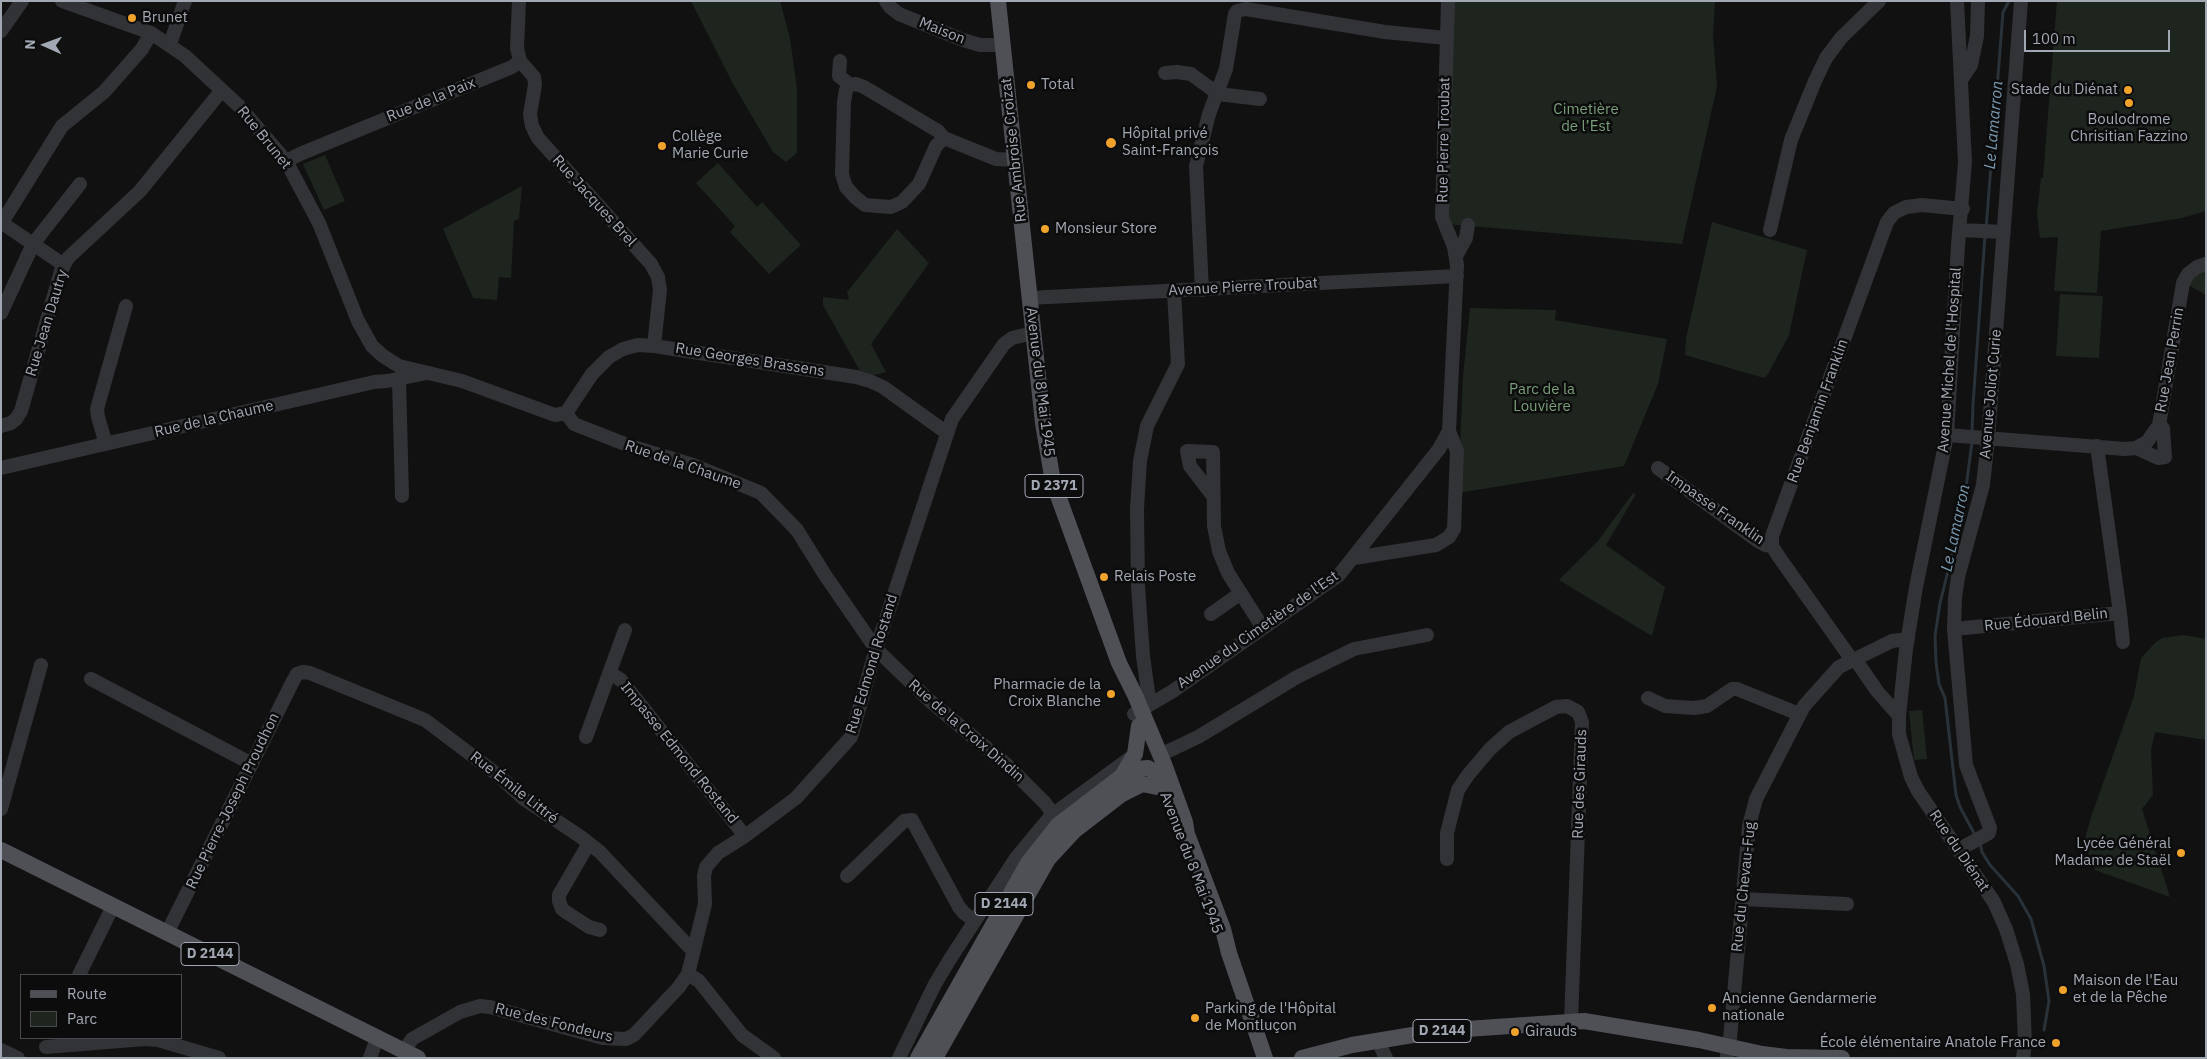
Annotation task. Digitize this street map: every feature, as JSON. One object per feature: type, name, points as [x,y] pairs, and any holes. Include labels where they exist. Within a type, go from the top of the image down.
[{"type":"main road","name":"Rue Ambroise Croizat","points":[[998,1],[1029,298]]},
{"type":"main road","name":"Avenue du 8 Mai 1945","points":[[1029,298],[1043,424],[1053,482],[1119,663],[1139,710],[1150,761],[1216,932],[1229,953]]},
{"type":"main road","points":[[1139,710],[1150,761]]},
{"type":"main road","name":"Avenue du 8 Mai 1945","points":[[1150,761],[1185,822],[1187,834],[1223,930],[1229,953],[1270,1056]]},
{"type":"main road","name":"D 2144","points":[[918,1058],[1028,863],[1058,825],[1122,776],[1150,761]]},
{"type":"main road","name":"D 2144","points":[[1122,794],[1150,761]]},
{"type":"main road","name":"D 2144","points":[[935,1058],[1048,859],[1074,831],[1122,794],[1142,784],[1162,788]]},
{"type":"main road","name":"D 2144","points":[[1,850],[411,1054]]},
{"type":"main road","name":"D 2144","points":[[1302,1058],[1378,1041],[1437,1031],[1577,1021],[1699,1040],[1727,1052],[1786,1057],[1842,1058]]},
{"type":"street","points":[[1,31],[22,1]]},
{"type":"street","name":"Rue Brunet","points":[[62,1],[151,33],[170,44],[239,106],[286,161],[319,224],[358,320],[372,346],[383,356]]},
{"type":"street","points":[[170,44],[185,1]]},
{"type":"street","points":[[519,1],[517,48],[520,61]]},
{"type":"street","name":"Maison","points":[[886,1],[899,14],[963,40],[980,45],[1003,45]]},
{"type":"street","name":"Rue Pierre Troubat","points":[[1448,1],[1442,217],[1456,256],[1457,276]]},
{"type":"street","points":[[1770,230],[1791,140],[1826,58],[1841,38],[1880,1]]},
{"type":"street","name":"Avenue Michel de l'Hospital","points":[[1899,716],[1908,639],[1926,530],[1947,435],[1965,162],[1957,1]]},
{"type":"street","points":[[1961,80],[1971,65],[1977,36],[1978,1]]},
{"type":"street","name":"Avenue Joliot Curie","points":[[1958,850],[1989,833],[1990,828],[1966,765],[1954,629],[1955,598],[1958,577],[1983,485],[1982,438],[2021,1]]},
{"type":"street","points":[[1202,290],[1196,166],[1209,114],[1226,69],[1235,14],[1241,10],[1384,32],[1446,38]]},
{"type":"street","points":[[64,264],[2,223],[62,126],[104,92],[142,49],[151,33]]},
{"type":"street","name":"Rue de la Paix","points":[[286,161],[512,67],[520,61]]},
{"type":"street","name":"Rue Jacques Brel","points":[[520,61],[534,77],[535,85],[530,114],[532,126],[538,138],[651,264],[658,277],[660,290],[654,346]]},
{"type":"street","points":[[840,61],[840,76],[850,85]]},
{"type":"street","points":[[1165,73],[1191,74],[1218,94],[1260,100]]},
{"type":"street","points":[[944,138],[936,146],[919,184],[902,202],[891,207],[866,204],[855,198],[846,187],[842,174],[844,102],[846,90],[850,85],[856,84],[938,131],[944,138],[996,159],[1015,160]]},
{"type":"street","name":"Rue Jean Dautry","points":[[1,426],[11,423],[21,411],[64,264],[80,245],[140,191],[222,90]]},
{"type":"street","points":[[1,313],[33,244],[80,184]]},
{"type":"street","name":"Rue Benjamin Franklin","points":[[1772,546],[1772,536],[1887,222],[1894,213],[1906,207],[1922,205],[1963,209]]},
{"type":"street","points":[[1456,256],[1466,238],[1468,225]]},
{"type":"street","points":[[1960,230],[1999,232]]},
{"type":"street","name":"Rue Jean Perrin","points":[[2136,448],[2147,442],[2159,425],[2183,283],[2188,274],[2196,267],[2206,264]]},
{"type":"street","name":"Avenue Pierre Troubat","points":[[1029,298],[1457,276]]},
{"type":"street","name":"Avenue du Cimetière de l'Est","points":[[1139,710],[1173,691],[1339,575],[1439,449],[1449,431],[1457,276]]},
{"type":"street","points":[[1139,710],[1143,656],[1138,586],[1137,509],[1140,461],[1147,426],[1178,364],[1174,291]]},
{"type":"street","points":[[106,444],[98,418],[98,409],[126,306]]},
{"type":"street","name":"Rue Edmond Rostand","points":[[688,974],[705,904],[704,876],[706,867],[718,853],[745,836],[796,798],[851,737],[876,649],[952,419],[1004,344],[1012,338],[1033,333]]},
{"type":"street","name":"Rue Georges Brassens","points":[[566,413],[592,374],[609,357],[630,347],[654,346],[863,379],[883,387],[948,433]]},
{"type":"street","points":[[374,382],[384,378],[387,372],[383,356]]},
{"type":"street","name":"Rue de la Chaume","points":[[383,356],[399,366],[462,381],[556,415],[566,413],[574,424],[630,446],[693,464],[761,493],[797,530],[825,576],[876,649]]},
{"type":"street","name":"Rue de la Chaume","points":[[1,468],[374,382],[427,373]]},
{"type":"street","points":[[398,379],[402,496]]},
{"type":"street","points":[[1947,435],[2125,449],[2136,448],[2158,458],[2165,457],[2163,428],[2159,425]]},
{"type":"street","points":[[1354,558],[1436,545],[1449,537],[1454,529],[1457,451],[1449,431]]},
{"type":"street","name":"Rue Édouard Belin","points":[[1954,629],[2120,613],[2098,446]]},
{"type":"street","name":"Impasse Franklin","points":[[1658,468],[1758,541],[1772,546]]},
{"type":"street","points":[[1213,496],[1214,526],[1219,551],[1228,573],[1263,628]]},
{"type":"street","points":[[1772,546],[1853,659],[1899,716]]},
{"type":"street","points":[[1211,614],[1241,594]]},
{"type":"street","points":[[2120,613],[2123,642]]},
{"type":"street","name":"Impasse Edmond Rostand","points":[[586,737],[625,630]]},
{"type":"street","points":[[899,1058],[935,984],[974,920],[1016,858],[1050,816],[1198,737],[1297,677],[1354,649],[1427,635]]},
{"type":"street","name":"Rue du Chevau-Fug","points":[[1727,1052],[1730,1039],[1747,840],[1752,811],[1799,714],[1839,667],[1892,641],[1908,639]]},
{"type":"street","name":"Rue de la Croix Dindin","points":[[876,649],[930,701],[1008,766],[1045,802],[1050,816]]},
{"type":"street","points":[[1,809],[41,665]]},
{"type":"street","name":"Rue Pierre-Joseph Proudhon","points":[[167,933],[293,680],[297,674],[302,672]]},
{"type":"street","name":"Rue Émile Littré","points":[[302,672],[310,673],[425,720],[498,775],[524,799],[600,852],[693,951]]},
{"type":"street","name":"Impasse Edmond Rostand","points":[[610,673],[621,680],[745,836]]},
{"type":"street","points":[[91,679],[252,764]]},
{"type":"street","points":[[1648,698],[1665,706],[1694,708],[1707,706],[1732,689],[1737,689],[1799,714]]},
{"type":"street","name":"Rue des Girauds","points":[[1447,859],[1447,833],[1458,790],[1490,749],[1509,732],[1556,707],[1567,706],[1578,712],[1582,722],[1577,1021]]},
{"type":"street","name":"Rue du Diénat","points":[[1899,716],[1899,734],[1911,777],[1918,791],[1994,902],[2012,944],[2023,994],[2025,1034],[2023,1058]]},
{"type":"street","points":[[847,876],[904,821],[912,820],[964,914],[974,920]]},
{"type":"street","points":[[589,843],[559,895],[558,901],[566,912],[589,927],[600,930]]},
{"type":"street","points":[[1742,899],[1848,904]]},
{"type":"street","points":[[79,974],[113,906]]},
{"type":"street","points":[[688,974],[699,981],[742,1035],[774,1058]]},
{"type":"street","name":"Rue des Fondeurs","points":[[411,1054],[412,1039],[460,1012],[480,1006],[490,1006],[603,1038],[626,1039],[634,1035],[680,987],[688,974]]},
{"type":"street","points":[[370,1058],[377,1038]]},
{"type":"street","points":[[46,1047],[145,1039],[158,1040],[219,1058]]},
{"type":"street","points":[[1378,1041],[1386,1058]]},
{"type":"street","points":[[1,1050],[18,1058]]},
{"type":"green space","points":[[691,1],[780,1],[790,38],[797,88],[797,153],[786,162],[773,152],[733,84]]},
{"type":"green space","name":"Cimetière de l’Est","points":[[1452,1],[1715,1],[1713,35],[1717,86],[1682,244],[1447,224]]},
{"type":"green space","name":"Stade du Diénat","points":[[2057,1],[2206,1],[2206,211],[2182,218],[2101,231],[2097,293],[2054,291],[2058,237],[2040,238],[2037,214],[2041,178],[2043,178]]},
{"type":"green space","points":[[325,155],[345,201],[324,210],[303,164]]},
{"type":"green space","points":[[718,163],[757,207],[762,202],[801,245],[769,274],[730,232],[735,226],[696,183]]},
{"type":"green space","points":[[522,186],[519,219],[514,221],[511,278],[499,277],[497,300],[473,298],[443,229]]},
{"type":"green space","points":[[1712,222],[1807,250],[1789,335],[1764,378],[1685,355],[1686,338]]},
{"type":"green space","points":[[897,229],[929,263],[871,344],[886,372],[875,375],[860,371],[823,305],[823,297],[849,300],[847,292]]},
{"type":"green space","points":[[2206,269],[2206,295],[2188,285],[2190,278]]},
{"type":"green space","points":[[2060,294],[2103,296],[2099,358],[2056,356]]},
{"type":"green space","name":"Parc de la Louvière","points":[[1470,308],[1556,310],[1555,320],[1667,339],[1658,384],[1624,466],[1458,493],[1463,377]]},
{"type":"green space","points":[[1633,493],[1636,494],[1606,545],[1665,587],[1652,636],[1559,580],[1598,541]]},
{"type":"green space","points":[[2184,635],[2206,639],[2206,740],[2155,732],[2151,750],[2153,795],[2142,809],[2170,897],[2095,870],[2085,839],[2134,696],[2141,658],[2162,638]]},
{"type":"green space","points":[[1922,710],[1927,759],[1914,760],[1909,711]]},
{"type":"waterway","name":"Le Lamarron","points":[[1986,229],[2003,12],[2009,1]]},
{"type":"waterway","name":"Le Lamarron","points":[[1972,433],[1985,235]]},
{"type":"waterway","name":"Le Lamarron","points":[[1972,442],[1958,531],[1940,603],[1935,636],[1936,662],[1939,684],[1945,698],[1956,795],[1960,807],[1975,835]]},
{"type":"waterway","name":"Le Lamarron","points":[[1980,843],[1982,852],[1990,865],[2018,896],[2031,919],[2044,966],[2049,1001],[2044,1030]]},
{"type":"place","name":"Brunet","points":[[132,18]]},
{"type":"place","name":"Total","points":[[1031,85]]},
{"type":"place","name":"Stade du Diénat","points":[[2128,90]]},
{"type":"place","name":"Boulodrome Chrisitian Fazzino","points":[[2129,103]]},
{"type":"place","name":"Hôpital privé Saint-François","points":[[1111,143]]},
{"type":"place","name":"Collège Marie Curie","points":[[662,146]]},
{"type":"place","name":"Monsieur Store","points":[[1045,229]]},
{"type":"place","name":"Relais Poste","points":[[1104,577]]},
{"type":"place","name":"Pharmacie de la Croix Blanche","points":[[1111,694]]},
{"type":"place","name":"Lycée Général Madame de Staël","points":[[2181,853]]},
{"type":"place","name":"Maison de l'Eau et de la Pêche","points":[[2063,990]]},
{"type":"place","name":"Ancienne Gendarmerie nationale","points":[[1712,1008]]},
{"type":"place","name":"Parking de l'Hôpital de Montluçon","points":[[1195,1018]]},
{"type":"place","name":"Girauds","points":[[1515,1032]]},
{"type":"place","name":"École élémentaire Anatole France","points":[[2056,1043]]}]
